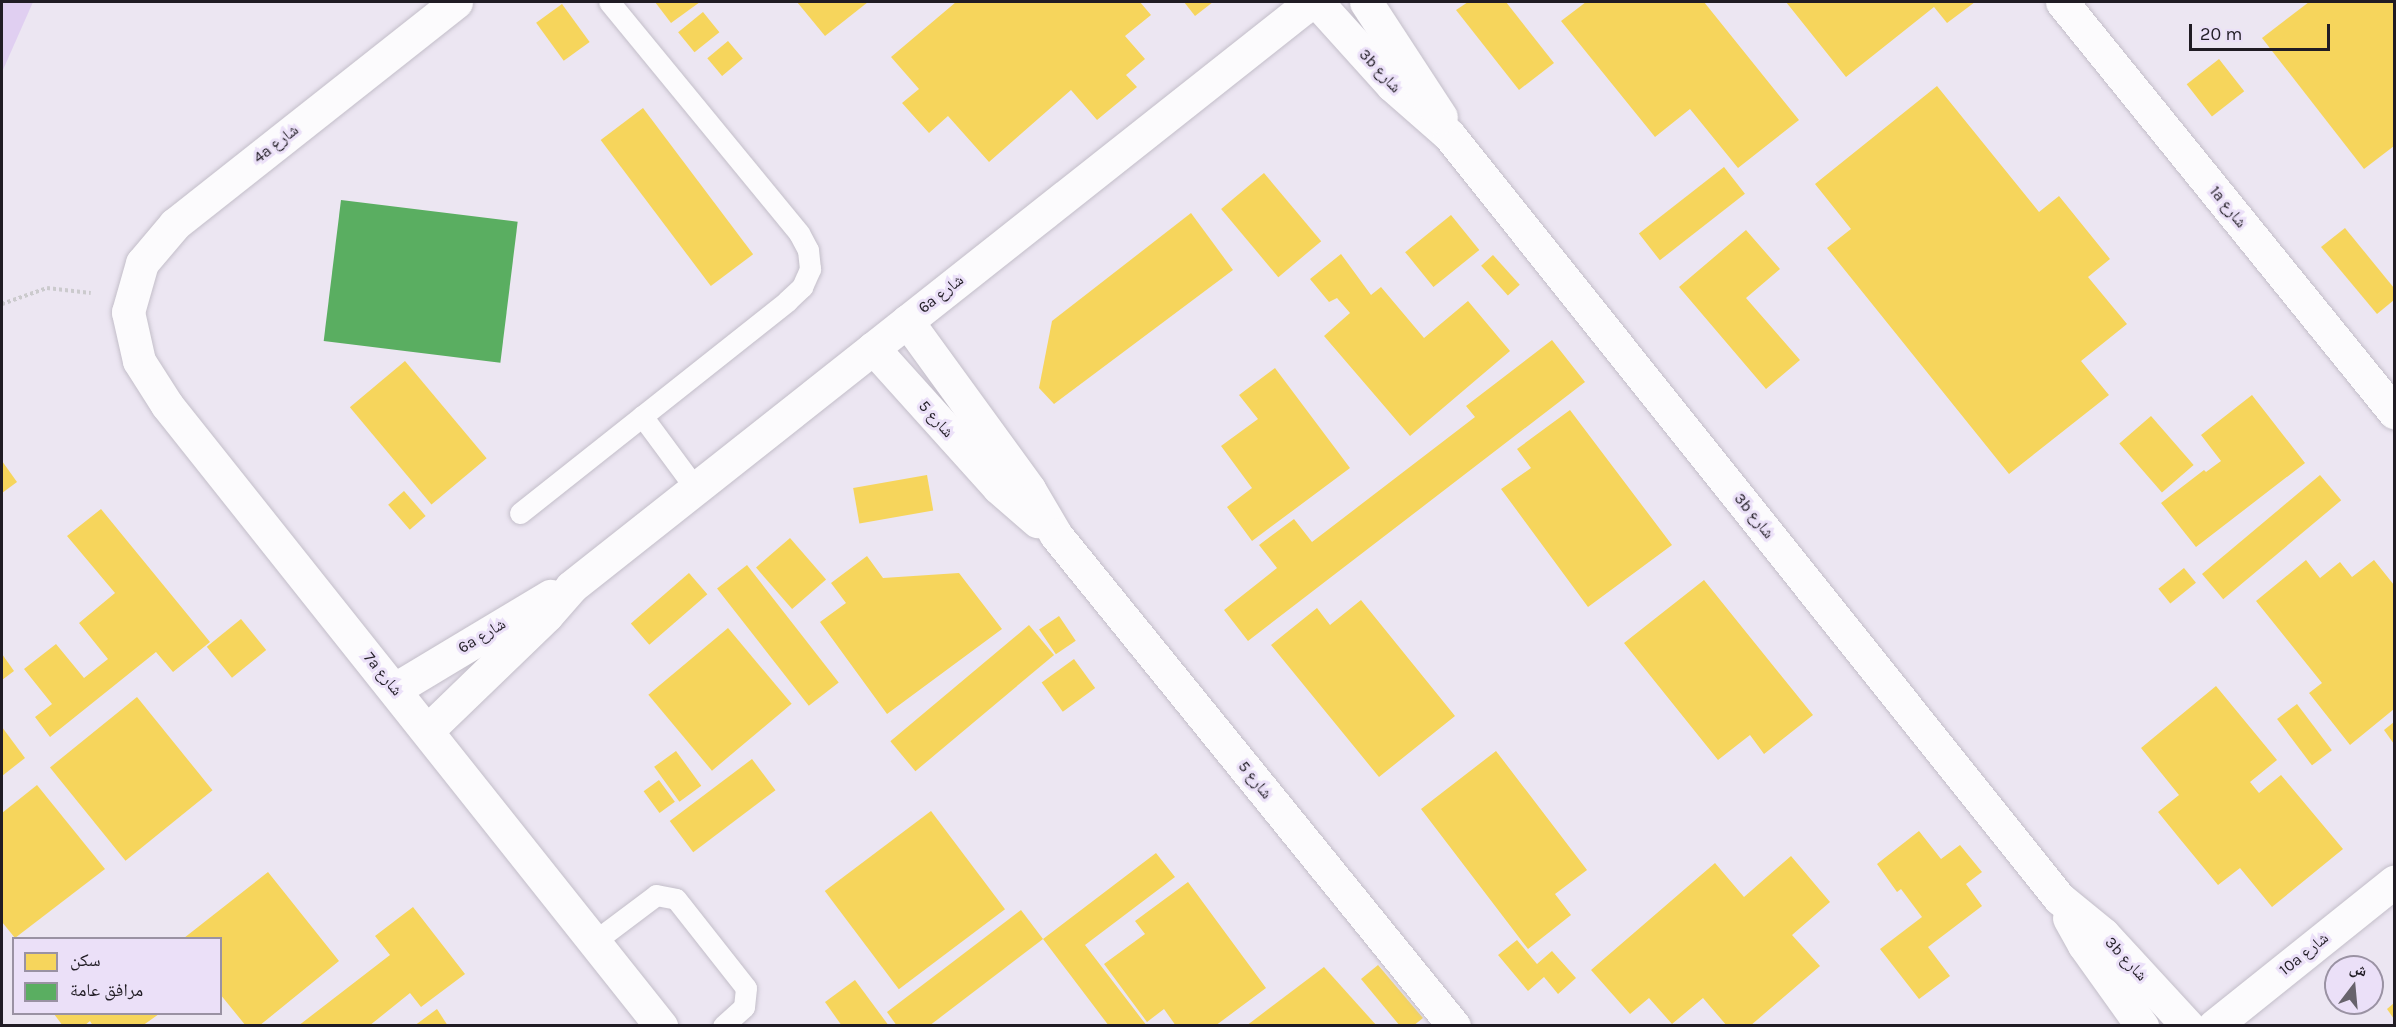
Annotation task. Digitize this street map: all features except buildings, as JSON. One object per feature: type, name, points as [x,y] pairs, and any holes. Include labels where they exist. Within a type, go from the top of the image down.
[{"type":"street","name":"4a شارع","points":[[128,312],[142,263],[175,224],[456,2]]},
{"type":"street","name":"6a شارع","points":[[428,730],[547,615],[571,587],[1311,2]]},
{"type":"street","name":"3b شارع","points":[[1317,2],[1392,86],[1449,135],[2059,898],[2084,945],[2142,1026]]},
{"type":"street","name":"3b شارع","points":[[1366,2],[1429,95],[1449,135]]},
{"type":"street","name":"1a شارع","points":[[2062,2],[2394,412]]},
{"type":"street","name":"7a شارع","points":[[128,312],[139,361],[167,405],[428,730],[661,1026]]},
{"type":"street","name":"شارع 5","points":[[907,321],[1029,489],[1056,535],[1454,1026]]},
{"type":"street","name":"شارع 5","points":[[873,348],[998,487],[1056,535]]},
{"type":"street","name":"6a شارع","points":[[395,689],[524,610],[571,587]]},
{"type":"street","name":"10a شارع","points":[[2214,1026],[2394,882]]},
{"type":"street","name":"3b شارع","points":[[2059,898],[2103,934],[2188,1026]]},
{"type":"lane","points":[[520,513],[802,287],[810,269],[808,250],[799,233],[609,2]]},
{"type":"lane","points":[[642,416],[696,489]]},
{"type":"lane","points":[[595,941],[656,896],[676,899],[746,988],[744,1007],[723,1026]]},
{"type":"path","points":[[2,304],[47,288],[92,293],[128,312]]},
{"type":"shaded area","points":[[2,2],[33,2],[2,72]]}]
